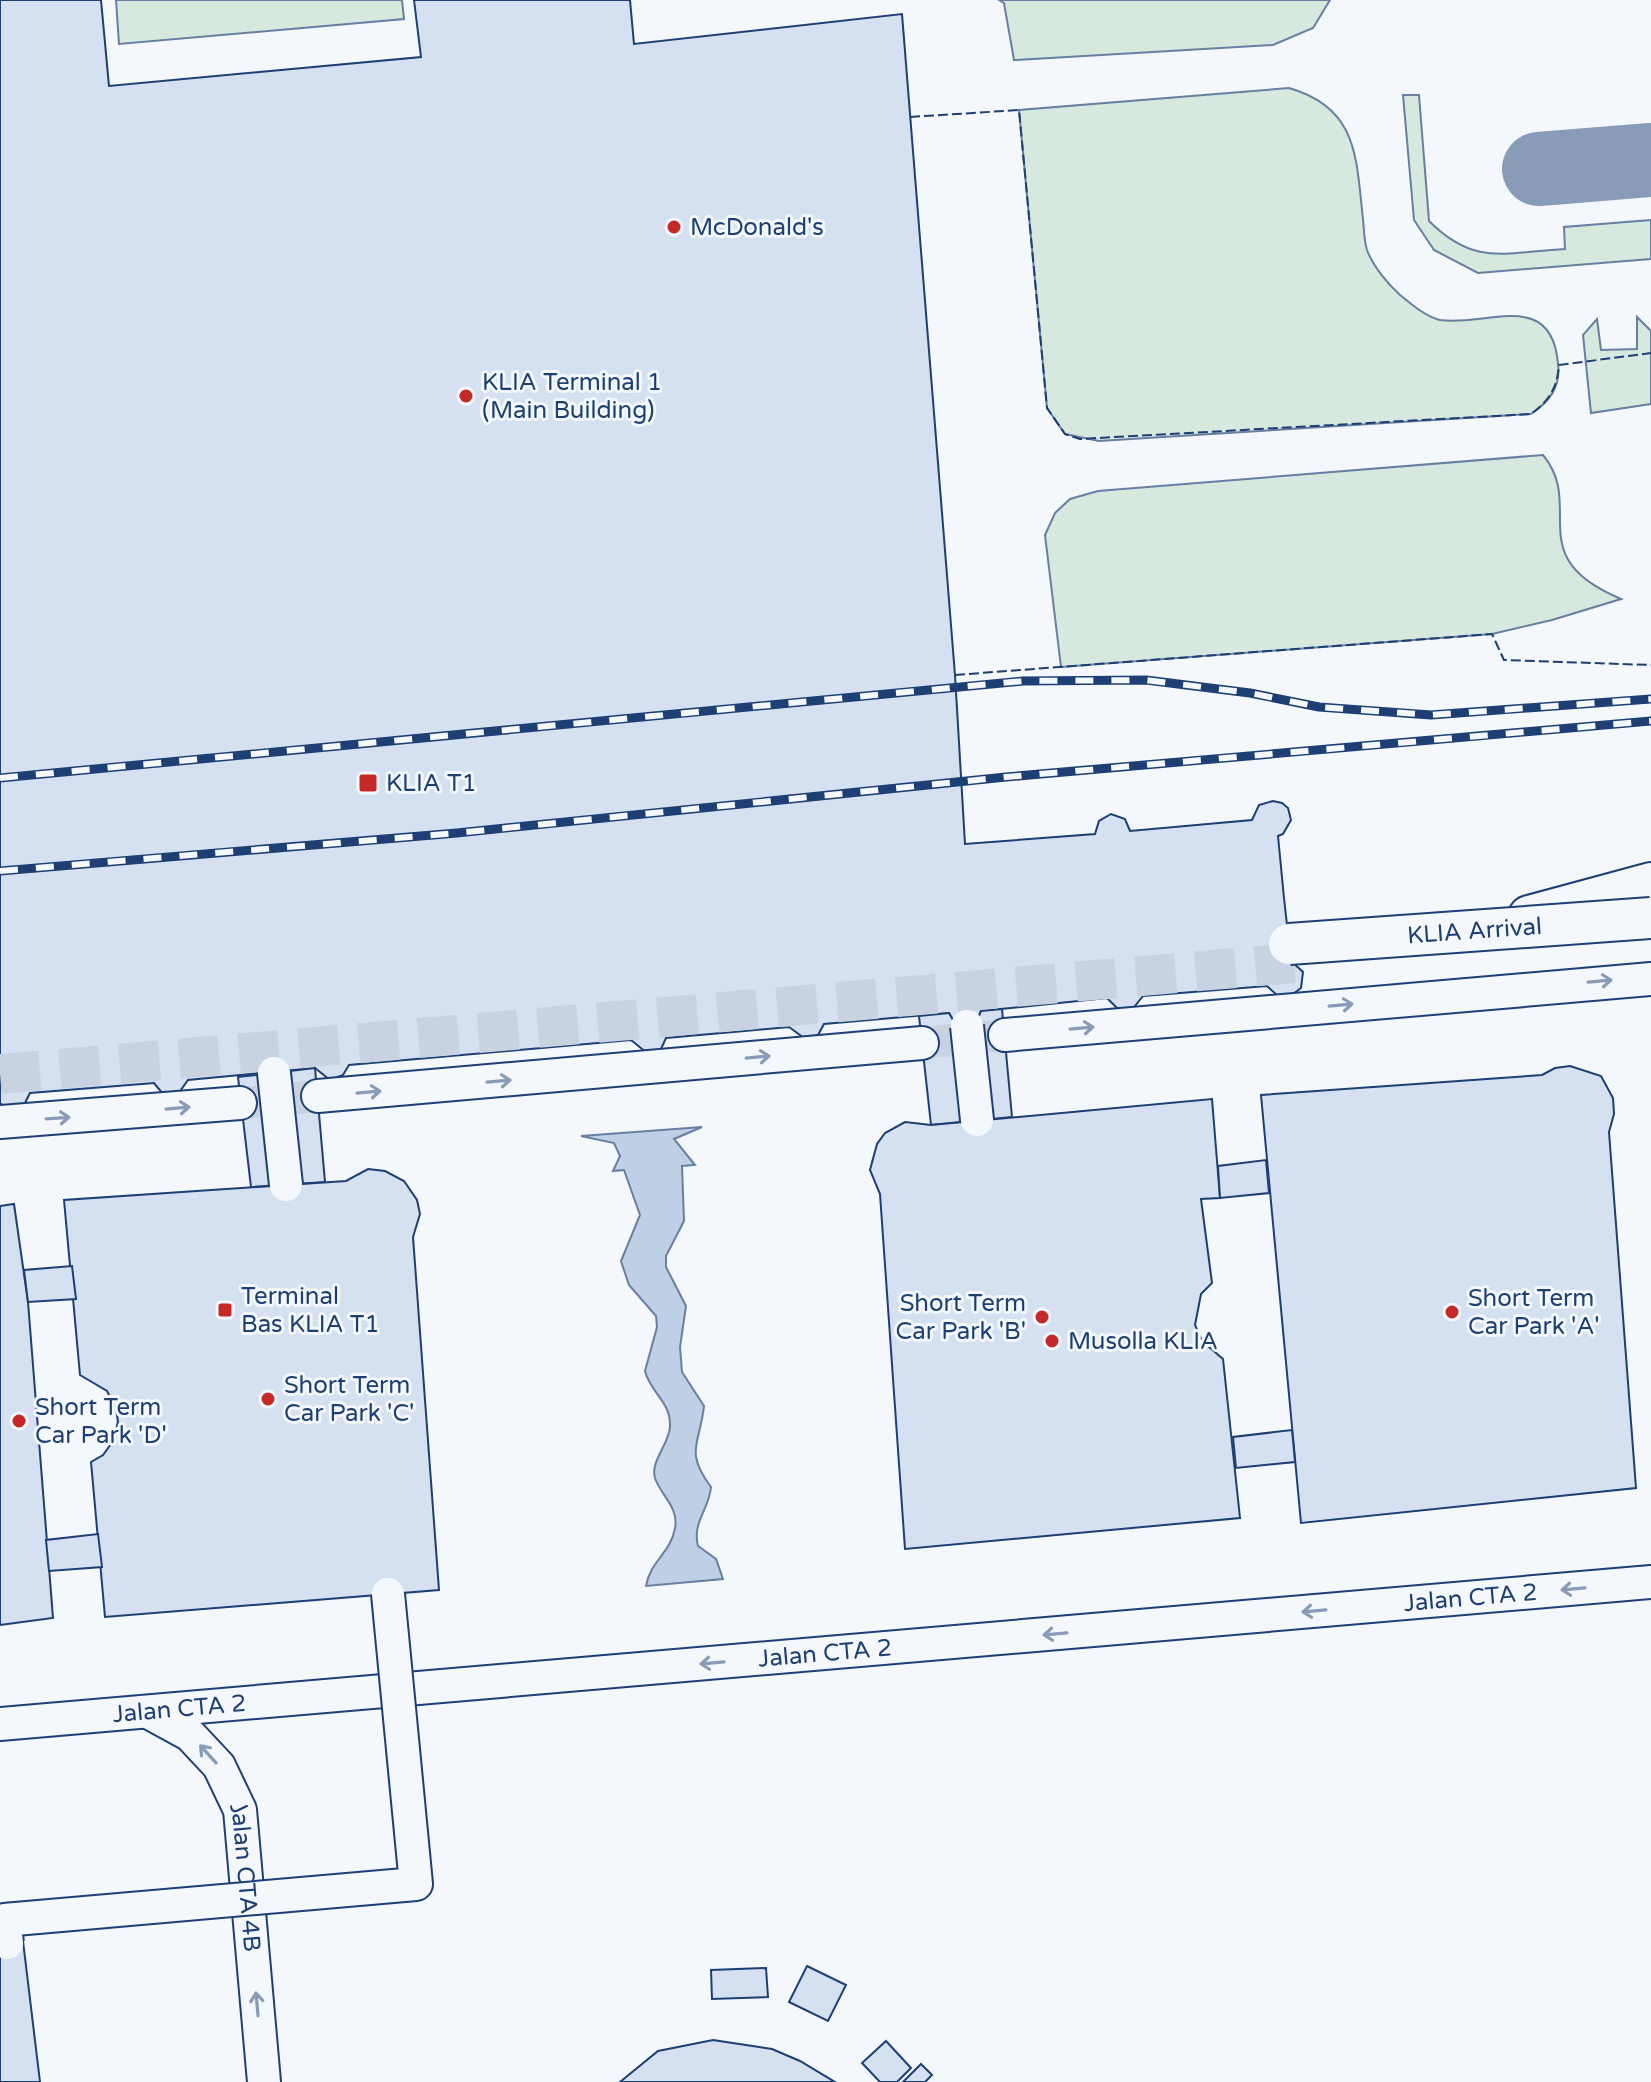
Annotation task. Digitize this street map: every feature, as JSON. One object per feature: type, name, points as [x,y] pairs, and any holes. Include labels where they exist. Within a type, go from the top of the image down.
[{"type":"main road","name":"KLIA Arrival","points":[[1651,883],[1468,931],[1291,954],[1651,918]]},
{"type":"street","points":[[1005,1035],[1651,979]]},
{"type":"street","points":[[967,1026],[977,1120]]},
{"type":"street","points":[[318,1096],[922,1043]]},
{"type":"street","points":[[274,1073],[286,1185]]},
{"type":"street","points":[[0,1122],[240,1103]]},
{"type":"street","name":"Jalan CTA 2","points":[[0,1724],[1651,1582]]},
{"type":"street","points":[[7,1943],[4,1920],[416,1884],[388,1594]]},
{"type":"street","name":"Jalan CTA 4B","points":[[148,1712],[190,1735],[219,1766],[240,1810],[264,2082]]},
{"type":"shaded area","points":[[116,0],[402,0],[404,19],[119,44]]},
{"type":"shaded area","points":[[999,0],[1330,0],[1313,28],[1273,45],[1014,60],[1004,3]]},
{"type":"shaded area","points":[[1289,88],[1329,108],[1350,138],[1366,246],[1385,279],[1413,305],[1440,320],[1514,316],[1543,326],[1553,341],[1558,364],[1556,387],[1531,414],[1099,441],[1065,434],[1047,408],[1019,110]]},
{"type":"shaded area","points":[[1403,95],[1419,95],[1429,221],[1446,236],[1476,251],[1508,254],[1565,249],[1564,227],[1651,220],[1651,259],[1478,273],[1434,250],[1414,220]]},
{"type":"shaded area","points":[[1637,317],[1651,331],[1651,404],[1591,413],[1583,335],[1597,319],[1601,350],[1637,349]]},
{"type":"shaded area","points":[[1543,455],[1555,474],[1563,549],[1572,566],[1590,583],[1621,599],[1492,634],[1061,667],[1045,535],[1055,513],[1070,499],[1098,491]]},
{"type":"water","points":[[702,1127],[674,1139],[695,1165],[682,1166],[684,1221],[666,1256],[666,1267],[686,1306],[680,1347],[682,1372],[704,1406],[696,1456],[711,1487],[697,1530],[698,1546],[716,1559],[723,1579],[646,1586],[648,1577],[673,1537],[676,1521],[654,1472],[670,1426],[667,1410],[645,1371],[657,1327],[656,1316],[629,1285],[621,1261],[640,1215],[624,1170],[613,1171],[620,1156],[614,1143],[581,1136]]},
{"type":"building","name":"KLIA Terminal 1 (Main Building)","points":[[0,0],[101,0],[109,86],[421,57],[414,0],[630,0],[634,44],[902,14],[955,675],[965,844],[1095,834],[1099,821],[1111,814],[1125,819],[1130,831],[1252,820],[1259,805],[1273,801],[1282,803],[1288,808],[1291,820],[1283,834],[1278,836],[1284,898],[1291,961],[1303,972],[1301,988],[1289,997],[1279,997],[1267,986],[1143,996],[1131,1011],[1117,1008],[1107,998],[981,1011],[977,1021],[953,1020],[949,1013],[824,1024],[818,1035],[804,1038],[789,1027],[666,1038],[661,1049],[647,1053],[631,1040],[349,1065],[343,1075],[330,1080],[315,1068],[188,1080],[178,1094],[163,1094],[154,1083],[30,1093],[24,1105],[5,1107],[0,1103]]},
{"type":"building","points":[[1002,1009],[1012,1117],[931,1125],[919,1016],[949,1013],[953,1020],[977,1021],[981,1011]]},
{"type":"building","name":"Short Term Car Park 'A'","points":[[1570,1066],[1601,1076],[1613,1098],[1614,1114],[1609,1132],[1636,1488],[1301,1523],[1261,1095],[1542,1075],[1555,1068]]},
{"type":"building","points":[[315,1068],[325,1182],[251,1187],[238,1077]]},
{"type":"building","name":"Short Term Car Park 'B'","points":[[1212,1099],[1220,1198],[1201,1199],[1212,1283],[1201,1294],[1195,1325],[1202,1341],[1223,1359],[1240,1518],[905,1549],[880,1194],[870,1170],[877,1144],[885,1133],[905,1122],[931,1125]]},
{"type":"building","points":[[1266,1160],[1269,1193],[1220,1198],[1218,1166]]},
{"type":"building","name":"Short Term Car Park 'C'","points":[[368,1169],[385,1171],[404,1181],[417,1200],[420,1214],[413,1237],[439,1590],[105,1617],[91,1462],[103,1455],[113,1441],[118,1422],[116,1408],[107,1391],[80,1375],[64,1200],[346,1181]]},
{"type":"building","name":"Short Term Car Park 'D'","points":[[14,1204],[28,1302],[53,1618],[0,1625],[0,1206]]},
{"type":"building","points":[[72,1266],[76,1299],[28,1302],[24,1270]]},
{"type":"building","points":[[1292,1430],[1295,1462],[1236,1468],[1233,1437]]},
{"type":"building","points":[[98,1534],[102,1567],[49,1571],[46,1540]]},
{"type":"building","points":[[23,1941],[40,2082],[0,2082],[0,1943]]},
{"type":"building","points":[[807,1966],[846,1985],[828,2021],[789,2002]]},
{"type":"building","points":[[766,1968],[768,1997],[712,1999],[711,1970]]},
{"type":"building","points":[[713,2040],[772,2049],[835,2082],[620,2082],[658,2051]]},
{"type":"building","points":[[886,2041],[911,2068],[897,2082],[880,2082],[862,2063]]},
{"type":"building","points":[[921,2064],[932,2075],[925,2082],[903,2082]]},
{"type":"taxiway","points":[[1539,169],[1651,160]]},
{"type":"tunnel","points":[[0,1074],[1294,963]]},
{"type":"tunnel","points":[[922,1043],[1005,1035]]},
{"type":"tunnel","points":[[240,1103],[318,1096]]},
{"type":"railway","points":[[0,778],[1023,681],[1146,680],[1250,693],[1319,707],[1431,715],[1651,699]]},
{"type":"railway","points":[[0,871],[457,833],[1006,777],[1651,721]]},
{"type":"fence","points":[[910,117],[1019,110],[1047,408],[1065,434],[1080,439],[1531,414],[1551,393],[1559,365],[1651,353]]},
{"type":"fence","points":[[955,675],[1492,634],[1504,660],[1651,665]]},
{"type":"place","name":"McDonald's","points":[[674,227]]},
{"type":"place","name":"KLIA Terminal 1 (Main Building)","points":[[466,396]]},
{"type":"place","name":"KLIA T1","points":[[368,783]]},
{"type":"place","name":"Terminal Bas KLIA T1","points":[[225,1310]]},
{"type":"place","name":"Short Term Car Park 'A'","points":[[1452,1312]]},
{"type":"place","name":"Short Term Car Park 'B'","points":[[1042,1317]]},
{"type":"place","name":"Musolla KLIA","points":[[1052,1341]]},
{"type":"place","name":"Short Term Car Park 'C'","points":[[268,1399]]},
{"type":"place","name":"Short Term Car Park 'D'","points":[[19,1421]]}]
